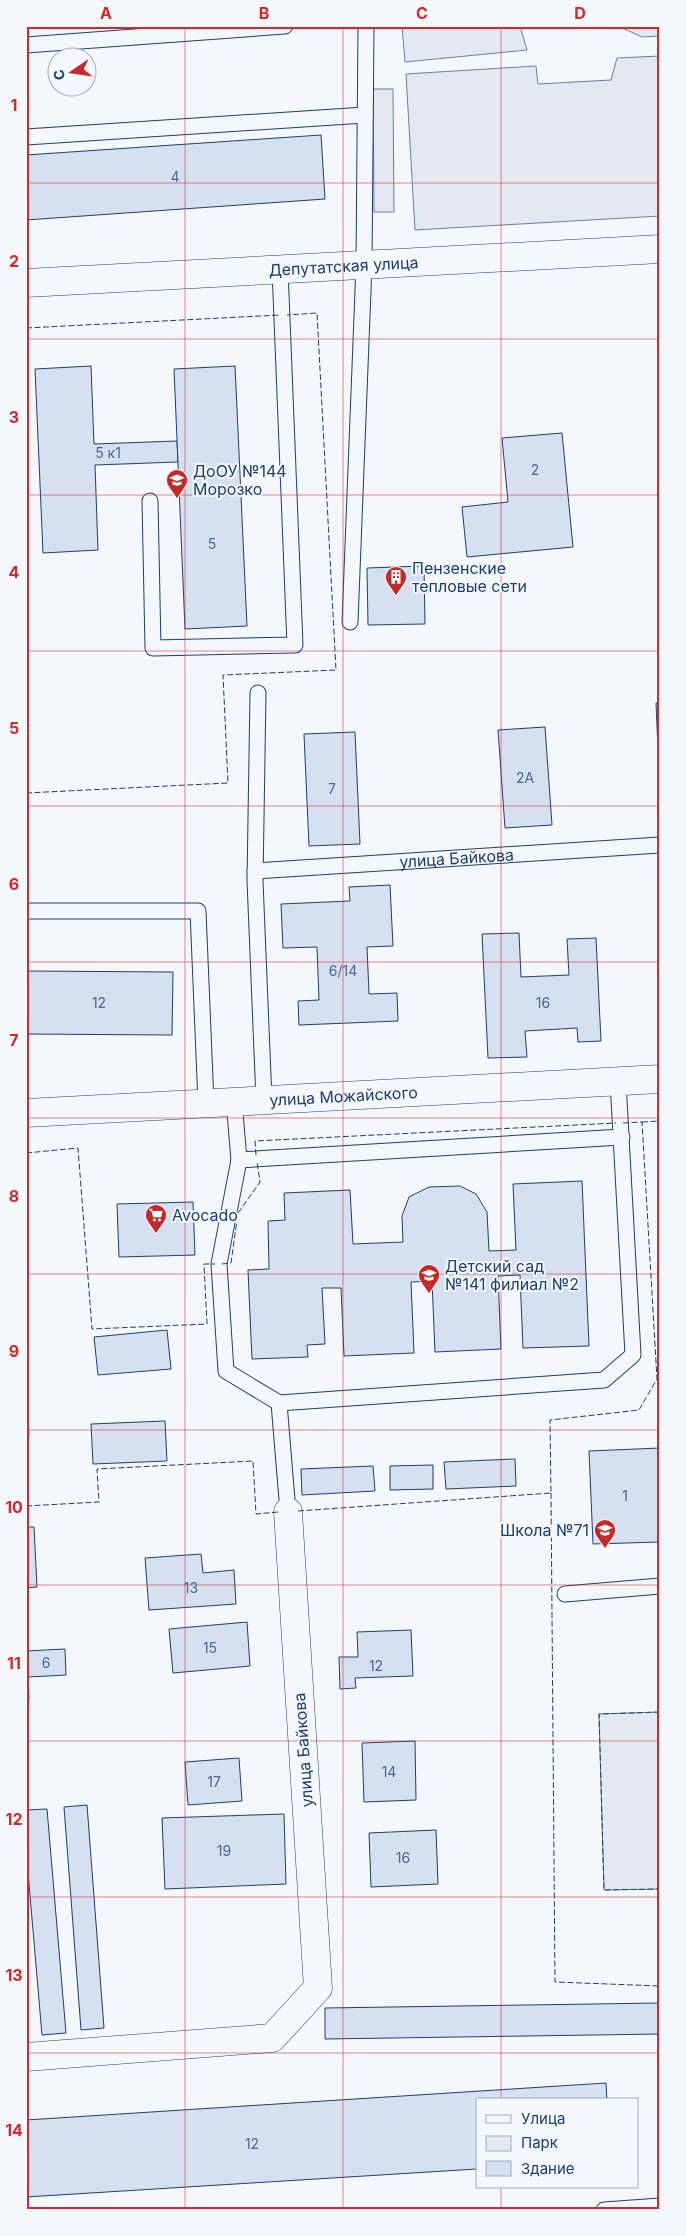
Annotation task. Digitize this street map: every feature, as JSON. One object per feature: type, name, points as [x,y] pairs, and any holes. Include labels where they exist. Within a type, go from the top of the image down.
[{"type":"street","name":"Депутатская улица","points":[[26,283],[660,249]]},
{"type":"street","name":"улица Можайского","points":[[26,1112],[660,1079]]},
{"type":"street","name":"улица Байкова","points":[[26,2057],[272,2038],[318,1988],[288,1512]]},
{"type":"lane","points":[[26,45],[285,26]]},
{"type":"lane","points":[[350,622],[364,265],[366,26]]},
{"type":"lane","points":[[26,137],[365,115]]},
{"type":"lane","points":[[150,501],[153,648],[295,645],[280,269]]},
{"type":"lane","points":[[258,693],[255,871],[264,1100]]},
{"type":"lane","name":"улица Байкова","points":[[255,871],[660,845]]},
{"type":"lane","points":[[26,911],[198,911],[206,1103]]},
{"type":"lane","points":[[234,1101],[239,1160],[219,1264],[226,1371],[279,1403],[604,1380],[633,1355],[618,1081]]},
{"type":"lane","points":[[239,1160],[622,1137]]},
{"type":"lane","points":[[279,1403],[288,1512]]},
{"type":"lane","points":[[565,1594],[660,1586]]},
{"type":"lane","points":[[604,2210],[660,2206]]},
{"type":"green space","points":[[402,26],[520,26],[527,50],[405,62]]},
{"type":"green space","points":[[618,26],[660,26],[660,36],[642,37]]},
{"type":"green space","points":[[660,56],[660,216],[415,230],[406,74],[536,66],[538,84],[611,80],[617,58]]},
{"type":"green space","points":[[660,1712],[660,1889],[604,1890],[599,1714]]},
{"type":"shaded area","points":[[373,89],[393,89],[394,212],[374,212]]},
{"type":"building","points":[[321,135],[325,199],[26,220],[26,155]]},
{"type":"building","points":[[91,366],[94,444],[177,441],[178,462],[95,465],[98,550],[43,553],[35,369]]},
{"type":"building","points":[[235,366],[247,626],[185,629],[174,369]]},
{"type":"building","points":[[562,433],[573,547],[467,557],[462,507],[508,502],[502,438]]},
{"type":"building","name":"Пензенские тепловые сети","points":[[424,566],[425,624],[368,625],[367,568]]},
{"type":"building","points":[[656,703],[660,703],[660,750],[658,750]]},
{"type":"building","points":[[545,727],[552,825],[505,828],[498,730]]},
{"type":"building","points":[[355,732],[360,844],[309,846],[304,734]]},
{"type":"building","points":[[390,885],[393,946],[367,947],[369,994],[397,993],[398,1021],[299,1025],[298,1001],[319,1000],[317,947],[283,948],[281,904],[350,901],[349,887]]},
{"type":"building","points":[[519,933],[521,977],[569,975],[567,939],[596,938],[601,1041],[578,1042],[577,1028],[525,1031],[527,1057],[488,1058],[482,934]]},
{"type":"building","points":[[26,971],[173,972],[172,1035],[26,1034]]},
{"type":"building","points":[[582,1181],[589,1346],[523,1348],[520,1275],[498,1276],[501,1349],[435,1352],[432,1281],[411,1282],[414,1353],[344,1356],[341,1288],[322,1288],[325,1344],[307,1345],[308,1357],[252,1359],[248,1270],[269,1269],[268,1221],[285,1220],[284,1193],[350,1190],[353,1244],[403,1242],[402,1216],[409,1197],[429,1187],[460,1186],[476,1194],[487,1212],[489,1251],[516,1250],[513,1184]]},
{"type":"building","name":"Avocado","points":[[193,1202],[195,1255],[119,1257],[117,1204]]},
{"type":"building","points":[[167,1330],[171,1369],[98,1375],[94,1337]]},
{"type":"building","points":[[26,1388],[29,1436],[26,1436]]},
{"type":"building","points":[[165,1421],[167,1461],[93,1464],[91,1424]]},
{"type":"building","points":[[660,1448],[660,1542],[593,1544],[589,1451]]},
{"type":"building","points":[[515,1459],[516,1486],[446,1489],[444,1462]]},
{"type":"building","points":[[433,1465],[433,1489],[390,1490],[390,1466]]},
{"type":"building","points":[[373,1466],[375,1491],[302,1495],[301,1469]]},
{"type":"building","points":[[26,1527],[34,1527],[37,1587],[26,1588]]},
{"type":"building","points":[[201,1554],[203,1573],[234,1570],[236,1604],[149,1610],[145,1558]]},
{"type":"building","points":[[247,1622],[250,1666],[173,1673],[169,1629]]},
{"type":"building","points":[[411,1630],[413,1676],[355,1678],[356,1688],[340,1689],[339,1657],[358,1657],[357,1632]]},
{"type":"building","points":[[65,1649],[66,1675],[28,1677],[29,1699],[26,1699],[26,1651]]},
{"type":"building","points":[[415,1741],[416,1800],[364,1802],[362,1743]]},
{"type":"building","points":[[239,1758],[242,1801],[188,1805],[185,1762]]},
{"type":"building","points":[[87,1805],[104,2028],[81,2030],[64,1807]]},
{"type":"building","points":[[47,1809],[66,2033],[42,2035],[26,1849],[26,1810]]},
{"type":"building","points":[[284,1814],[286,1884],[165,1889],[162,1818]]},
{"type":"building","points":[[436,1830],[438,1884],[371,1887],[369,1833]]},
{"type":"building","points":[[660,2003],[660,2034],[325,2039],[325,2008]]},
{"type":"building","points":[[606,2083],[607,2098],[476,2098],[476,2169],[26,2197],[26,2120]]},
{"type":"fence","points":[[26,793],[228,783],[223,675],[336,670],[317,313],[287,315]]},
{"type":"fence","points":[[26,328],[280,315]]},
{"type":"fence","points":[[642,1122],[660,1121]]},
{"type":"fence","points":[[298,1511],[551,1493],[550,1420],[639,1410],[657,1379],[642,1122],[623,1123]]},
{"type":"fence","points":[[256,1155],[255,1141],[616,1123]]},
{"type":"fence","points":[[26,1153],[78,1148],[92,1329],[207,1324],[204,1264],[215,1264]]},
{"type":"fence","points":[[222,1264],[231,1263],[238,1213],[260,1182],[257,1162]]},
{"type":"fence","points":[[26,1506],[99,1502],[97,1469],[253,1461],[256,1514],[278,1512]]},
{"type":"fence","points":[[551,1493],[555,1982],[660,1986]]},
{"type":"fence","points":[[660,1712],[599,1714],[604,1890],[660,1889]]},
{"type":"place","name":"ДоОУ №144 Морозко","points":[[177,499]]},
{"type":"place","name":"Пензенские тепловые сети","points":[[396,596]]},
{"type":"place","name":"Avocado","points":[[156,1234]]},
{"type":"place","name":"Детский сад №141 филиал №2","points":[[429,1294]]},
{"type":"place","name":"Школа №71","points":[[605,1549]]}]
